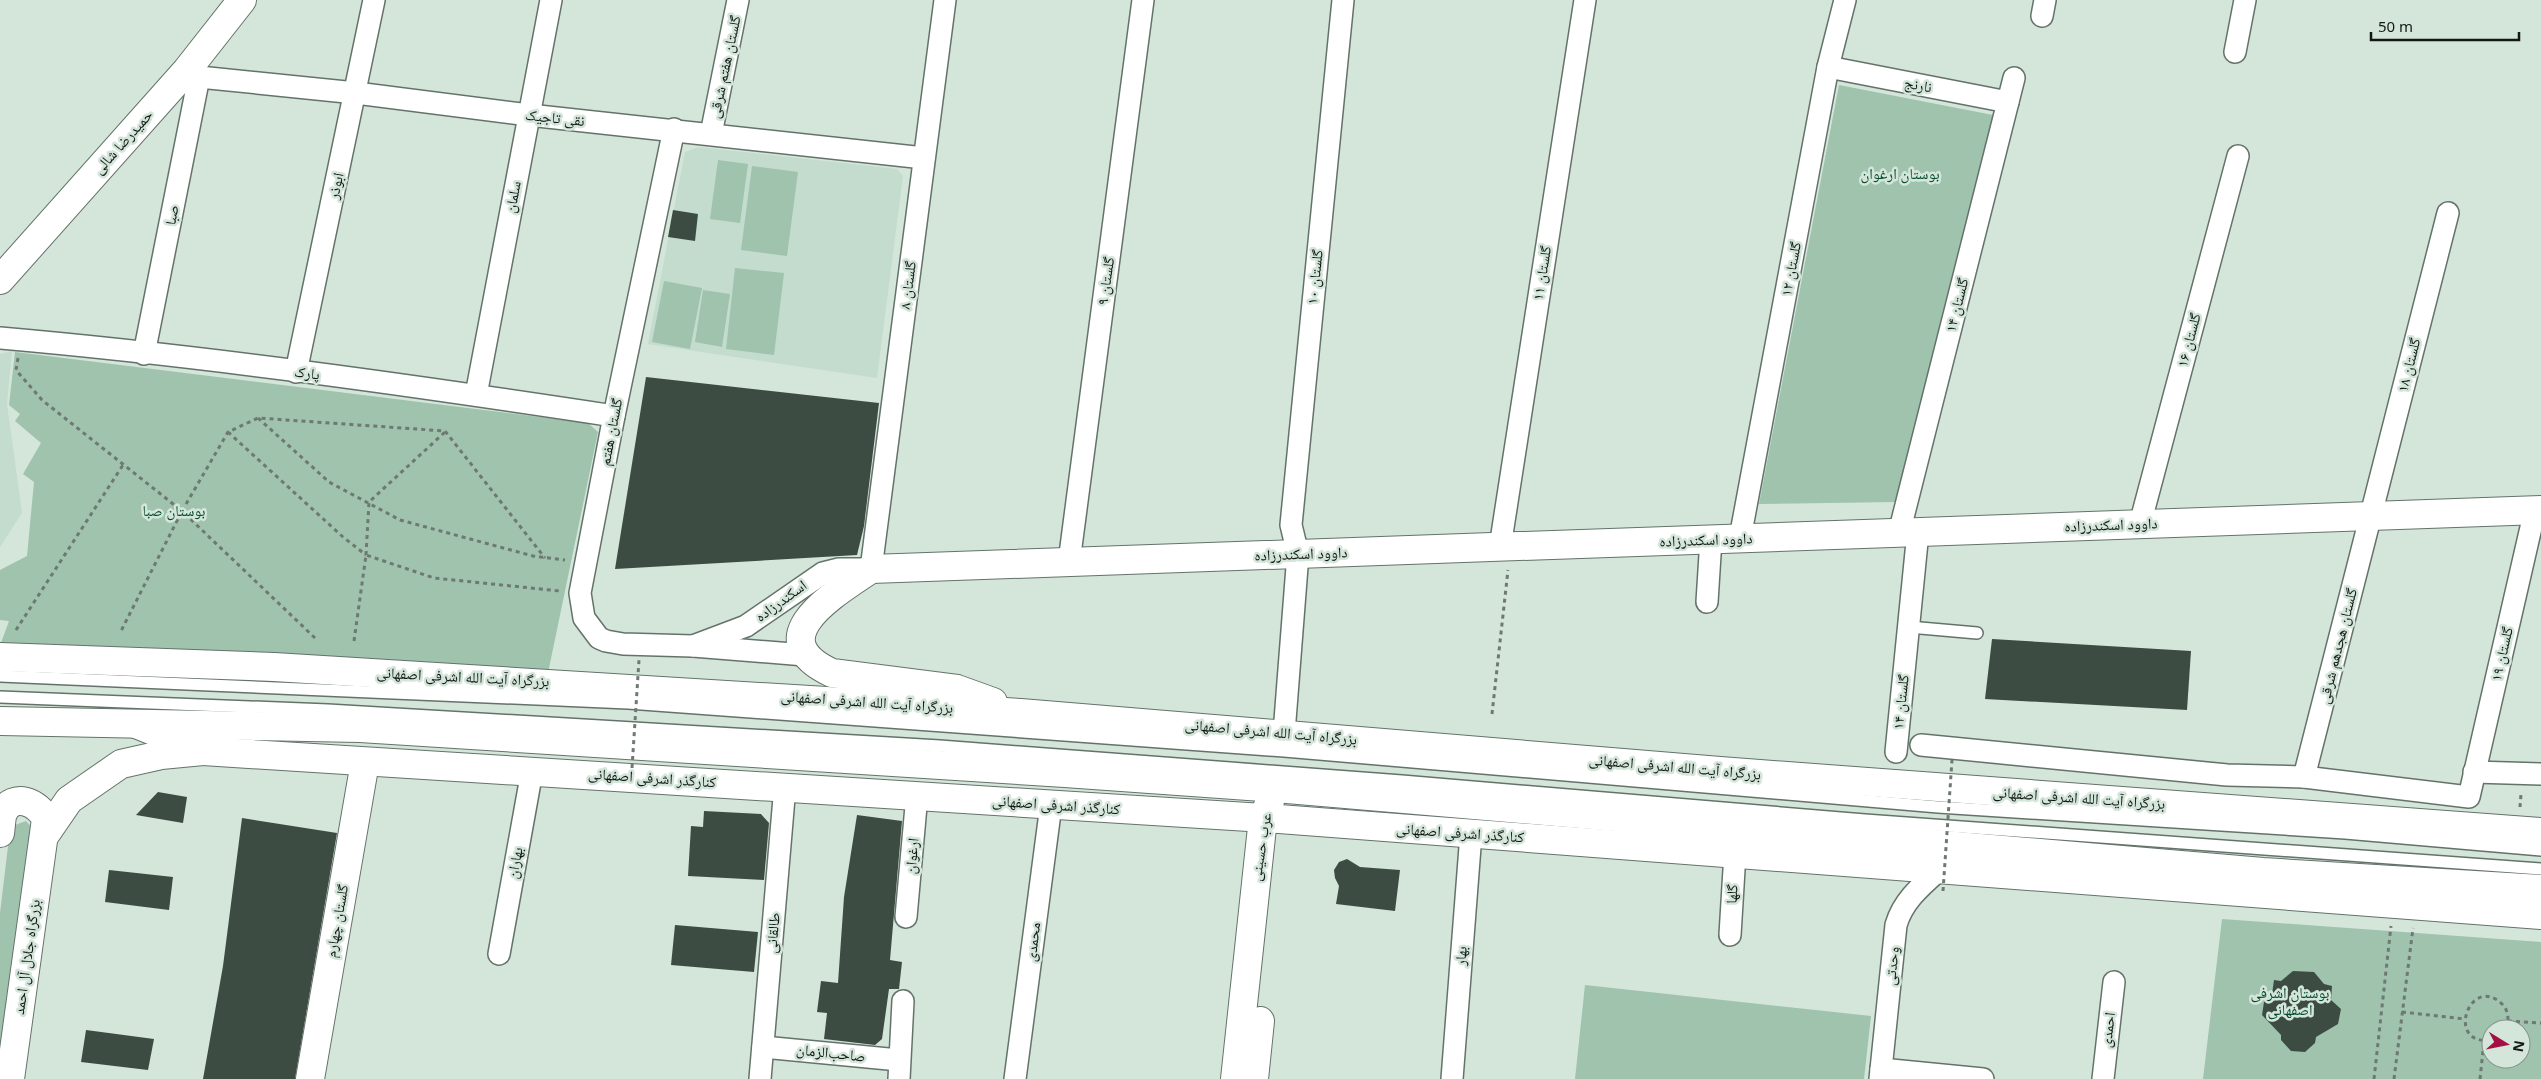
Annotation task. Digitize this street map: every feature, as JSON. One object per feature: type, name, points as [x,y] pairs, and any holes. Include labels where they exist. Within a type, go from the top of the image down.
[{"type":"main road","name":"حمیدرضا شالی","points":[[0,280],[193,74],[242,0]]},
{"type":"main road","name":"داوود اسکندرزاده","points":[[871,569],[2538,510]]},
{"type":"main road","points":[[871,569],[825,600],[809,616],[802,637],[802,649],[816,666],[832,673],[957,689],[1021,712]]},
{"type":"main road","name":"بزرگراه آیت الله اشرفی اصفهانی","points":[[0,657],[283,667],[1021,712],[1720,771],[2530,831]]},
{"type":"main road","points":[[0,721],[360,728],[1275,788],[1909,855],[2263,872],[2541,889]]},
{"type":"main road","points":[[136,724],[203,750]]},
{"type":"main road","points":[[44,835],[69,800],[121,764],[161,754],[203,750]]},
{"type":"main road","name":"کنارگذر اشرفی اصفهانی","points":[[203,750],[365,762],[784,786],[1271,818],[1735,853],[1909,855]]},
{"type":"main road","name":"گلستان چهارم","points":[[310,1079],[365,762]]},
{"type":"main road","name":"عرب حسینی","points":[[1235,1079],[1275,788]]},
{"type":"main road","name":"بزرگراه جلال آل احمد","points":[[0,832],[3,813],[8,807],[23,801],[38,806],[46,819],[10,1079]]},
{"type":"main road","name":"عرب حسینی","points":[[1254,1079],[1271,818]]},
{"type":"main road","points":[[1909,855],[1941,880],[2242,891],[2541,915]]},
{"type":"main road","points":[[2242,891],[2263,872]]},
{"type":"main road","points":[[2263,872],[2289,896]]},
{"type":"street","name":"ابوذر","points":[[296,372],[374,0]]},
{"type":"street","name":"سلمان","points":[[476,395],[551,0]]},
{"type":"street","name":"گلستان هفتم شرقی","points":[[711,134],[738,0]]},
{"type":"street","name":"گلستان ٨","points":[[871,569],[945,0]]},
{"type":"street","name":"گلستان ۹","points":[[1069,562],[1143,0]]},
{"type":"street","name":"گلستان ۱۰","points":[[1284,733],[1298,554],[1291,525],[1343,0]]},
{"type":"street","name":"گلستان ۱۱","points":[[1505,547],[1585,0]]},
{"type":"street","name":"گلستان ۱۲","points":[[1740,538],[1828,67],[1844,0]]},
{"type":"street","points":[[2235,52],[2245,0]]},
{"type":"street","name":"نارنج","points":[[1828,67],[2008,102]]},
{"type":"street","name":"نقی تاجیک","points":[[193,74],[529,115],[674,129],[924,158]]},
{"type":"street","name":"صبا","points":[[144,354],[193,74]]},
{"type":"street","name":"گلستان ۱۴","points":[[1896,752],[1909,627],[1909,532],[2014,78]]},
{"type":"street","name":"گلستان هفتم","points":[[674,129],[614,416],[580,593],[584,618],[599,638],[623,644],[694,646],[805,655]]},
{"type":"street","name":"گلستان ۱۶","points":[[2140,524],[2238,156]]},
{"type":"street","name":"گلستان ۱۸","points":[[2371,516],[2448,213]]},
{"type":"street","name":"پارک","points":[[0,338],[296,372],[476,395],[614,416]]},
{"type":"street","name":"گلستان ۱۹","points":[[2304,776],[2469,797],[2538,510]]},
{"type":"street","name":"گلستان هجدهم شرقی","points":[[2304,776],[2371,516]]},
{"type":"street","points":[[1707,602],[1711,539]]},
{"type":"street","name":"اسکندرزاده","points":[[694,646],[746,626],[823,573],[839,569],[871,569]]},
{"type":"street","points":[[1921,745],[2227,775],[2304,776]]},
{"type":"street","name":"بهاران","points":[[498,954],[532,771]]},
{"type":"street","points":[[2474,772],[2532,773]]},
{"type":"street","name":"طالقانی","points":[[760,1079],[784,786]]},
{"type":"street","name":"ارغوان","points":[[906,917],[917,795]]},
{"type":"street","name":"محمدی","points":[[1015,1079],[1051,805]]},
{"type":"street","name":"بهار","points":[[1452,1079],[1471,834]]},
{"type":"street","name":"گلها","points":[[1730,935],[1735,853]]},
{"type":"street","name":"وحدتی","points":[[1881,1074],[1896,925],[1899,913],[1912,895],[1941,880]]},
{"type":"street","name":"احمدی","points":[[2103,1079],[2114,982]]},
{"type":"street","name":"صاحب‌الزمان","points":[[763,1047],[899,1069],[903,1001]]},
{"type":"street","points":[[1881,1074],[1983,1079]]},
{"type":"lane","points":[[1909,627],[1977,633]]},
{"type":"lane","points":[[0,676],[628,703],[1284,751],[1938,807],[2345,833],[2541,850]]},
{"type":"lane","points":[[0,697],[337,710],[940,746],[1412,781],[1865,820],[2541,869]]},
{"type":"path","points":[[22,340],[16,370],[42,400],[182,511],[315,638]]},
{"type":"path","points":[[258,418],[329,482],[400,520],[533,556],[586,563]]},
{"type":"path","points":[[122,631],[182,511],[228,432],[258,418],[445,431],[546,558]]},
{"type":"path","points":[[354,641],[366,555],[369,502],[445,431]]},
{"type":"path","points":[[228,432],[343,537],[366,555],[434,578],[580,593]]},
{"type":"path","points":[[16,630],[124,465]]},
{"type":"path","points":[[1492,714],[1505,547]]},
{"type":"path","points":[[632,768],[639,660]]},
{"type":"path","points":[[1941,880],[1952,760]]},
{"type":"path","points":[[2530,831],[2532,773]]},
{"type":"path","points":[[2394,1079],[2402,1012],[2404,905]]},
{"type":"path","points":[[2374,1079],[2404,905]]},
{"type":"path","points":[[2481,1040],[2474,1038],[2469,1032],[2465,1019],[2466,1012],[2474,1001],[2487,997],[2494,998],[2504,1006],[2507,1019]]},
{"type":"path","points":[[2402,1012],[2465,1019]]},
{"type":"shaded area","points":[[699,147],[897,169],[903,176],[877,378],[648,344],[685,152]]},
{"type":"shaded area","points":[[12,351],[7,404],[22,513],[0,547],[0,354]]},
{"type":"green space","name":"بوستان ارغوان","points":[[1839,85],[1993,115],[1896,502],[1759,504]]},
{"type":"green space","points":[[718,160],[748,164],[740,223],[710,219]]},
{"type":"green space","points":[[752,166],[798,172],[787,256],[741,250]]},
{"type":"green space","points":[[735,268],[784,273],[774,355],[726,349]]},
{"type":"green space","points":[[664,281],[702,288],[690,349],[652,342]]},
{"type":"green space","points":[[703,290],[730,294],[722,347],[695,342]]},
{"type":"green space","name":"بوستان صبا","points":[[15,352],[588,423],[598,432],[548,673],[199,651],[1,643],[9,621],[0,620],[0,570],[27,556],[34,482],[23,474],[41,443],[15,421],[20,414],[9,405]]},
{"type":"green space","points":[[26,821],[33,829],[0,1054],[0,913],[9,838],[15,825]]},
{"type":"green space","name":"بوستان اشرفی اصفهانی","points":[[2222,919],[2541,942],[2541,1079],[2203,1079]]},
{"type":"green space","points":[[1585,985],[1871,1016],[1864,1079],[1575,1079]]},
{"type":"building","points":[[673,210],[698,214],[695,241],[668,237]]},
{"type":"building","points":[[646,377],[879,403],[864,526],[857,555],[615,569]]},
{"type":"building","points":[[1992,639],[2191,651],[2187,710],[1985,699]]},
{"type":"building","points":[[158,792],[187,797],[183,823],[136,815]]},
{"type":"building","points":[[704,811],[761,814],[769,823],[764,880],[688,876],[691,826],[703,827]]},
{"type":"building","points":[[857,815],[902,821],[890,960],[902,962],[899,989],[889,989],[882,1039],[875,1045],[824,1039],[827,1013],[817,1012],[821,981],[838,983],[844,897]]},
{"type":"building","points":[[242,818],[337,833],[295,1079],[203,1079],[223,966]]},
{"type":"building","points":[[1347,859],[1360,867],[1400,870],[1395,911],[1336,904],[1339,886],[1334,870],[1339,862]]},
{"type":"building","points":[[109,870],[173,877],[169,910],[105,902]]},
{"type":"building","points":[[675,925],[758,932],[754,972],[671,965]]},
{"type":"building","points":[[2293,971],[2314,972],[2324,984],[2332,986],[2331,1000],[2341,1009],[2338,1024],[2316,1037],[2315,1043],[2305,1052],[2291,1051],[2281,1040],[2281,1035],[2262,1015],[2264,1002],[2272,994],[2274,980],[2281,981]]},
{"type":"building","points":[[86,1030],[154,1039],[148,1070],[81,1062]]}]
